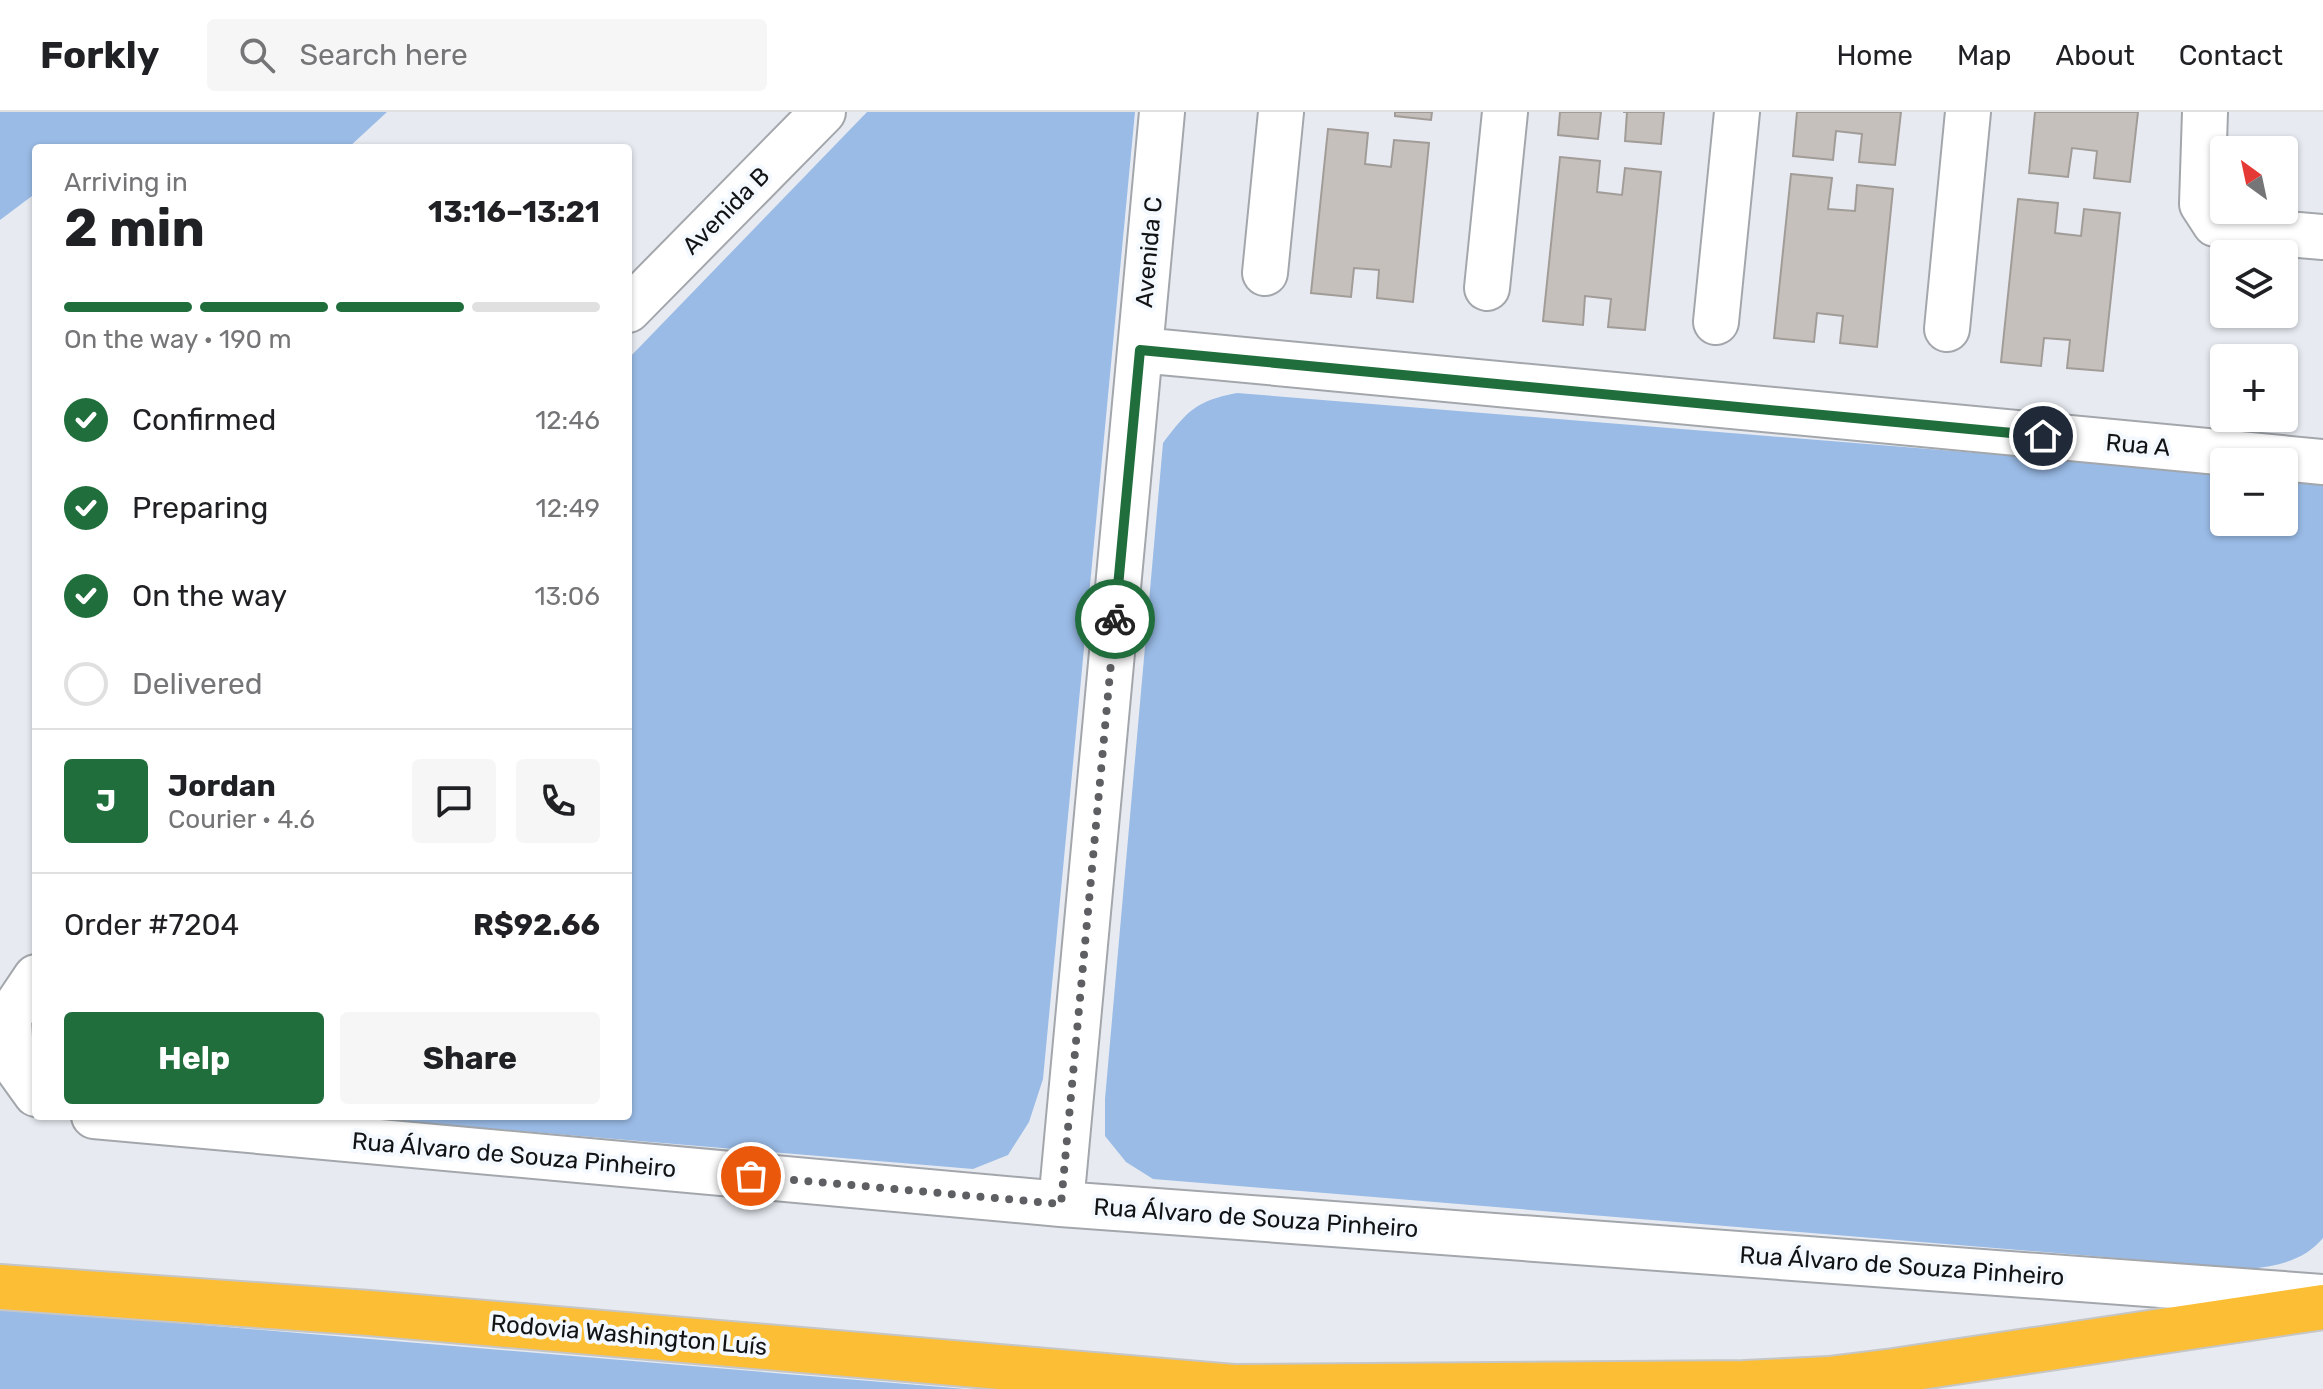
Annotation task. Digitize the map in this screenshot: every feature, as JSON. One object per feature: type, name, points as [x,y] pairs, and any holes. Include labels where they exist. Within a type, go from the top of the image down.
[{"type":"highway","name":"Rodovia Washington Luís","points":[[0,1287],[369,1313],[1243,1388],[1699,1384],[1829,1379],[2323,1307]]},
{"type":"street","name":"Avenida B","points":[[632,306],[823,112]]},
{"type":"street","name":"Avenida C","points":[[1061,1204],[1162,112]]},
{"type":"street","points":[[1265,273],[1281,112]]},
{"type":"street","points":[[1487,288],[1505,112]]},
{"type":"street","points":[[1716,322],[1737,112]]},
{"type":"street","points":[[1947,329],[1968,112]]},
{"type":"street","points":[[2205,112],[2202,204],[2215,224],[2239,230],[2323,237]]},
{"type":"street","name":"Rua A","points":[[1140,350],[2323,462]]},
{"type":"street","points":[[24,1076],[9,1017],[32,983]]},
{"type":"street","name":"Rua Álvaro de Souza Pinheiro","points":[[138,1120],[1061,1204],[2323,1297]]},
{"type":"shaded area","points":[[0,112],[387,112],[352,144],[32,144],[32,196],[0,220]]},
{"type":"shaded area","points":[[867,112],[1135,112],[1043,1079],[1029,1122],[1008,1155],[973,1169],[388,1120],[632,1120],[632,355]]},
{"type":"shaded area","points":[[1237,393],[2210,472],[2210,536],[2298,536],[2298,479],[2323,481],[2323,1238],[2308,1252],[2290,1261],[2250,1269],[1153,1179],[1126,1162],[1105,1136],[1105,1099],[1163,443],[1179,422],[1194,409]]},
{"type":"shaded area","points":[[0,1308],[966,1389],[0,1389]]},
{"type":"building","points":[[1395,112],[1432,112],[1431,120],[1395,116]]},
{"type":"building","points":[[1560,112],[1601,112],[1598,139],[1558,135]]},
{"type":"building","points":[[1627,112],[1664,112],[1661,144],[1625,141]]},
{"type":"building","points":[[1797,112],[1901,112],[1895,165],[1859,162],[1862,134],[1836,131],[1833,160],[1793,156]]},
{"type":"building","points":[[2035,112],[2138,112],[2130,182],[2094,178],[2097,151],[2072,148],[2068,177],[2029,173]]},
{"type":"building","points":[[1328,129],[1368,133],[1365,164],[1391,167],[1394,140],[1429,143],[1413,302],[1377,298],[1379,270],[1354,268],[1351,297],[1311,293]]},
{"type":"building","points":[[1560,157],[1600,161],[1597,192],[1622,195],[1625,168],[1661,172],[1645,330],[1608,327],[1611,299],[1585,296],[1583,325],[1543,321]]},
{"type":"building","points":[[1791,174],[1832,178],[1828,209],[1855,211],[1857,185],[1893,189],[1877,347],[1840,343],[1843,316],[1817,313],[1814,342],[1774,338]]},
{"type":"building","points":[[2018,199],[2058,203],[2055,233],[2081,236],[2084,209],[2120,213],[2103,371],[2067,368],[2070,340],[2044,338],[2041,366],[2001,362]]},
{"type":"way so far","points":[[751,1176],[1061,1204],[1115,619]]},
{"type":"route","points":[[1115,619],[1140,350],[2043,436]]}]
